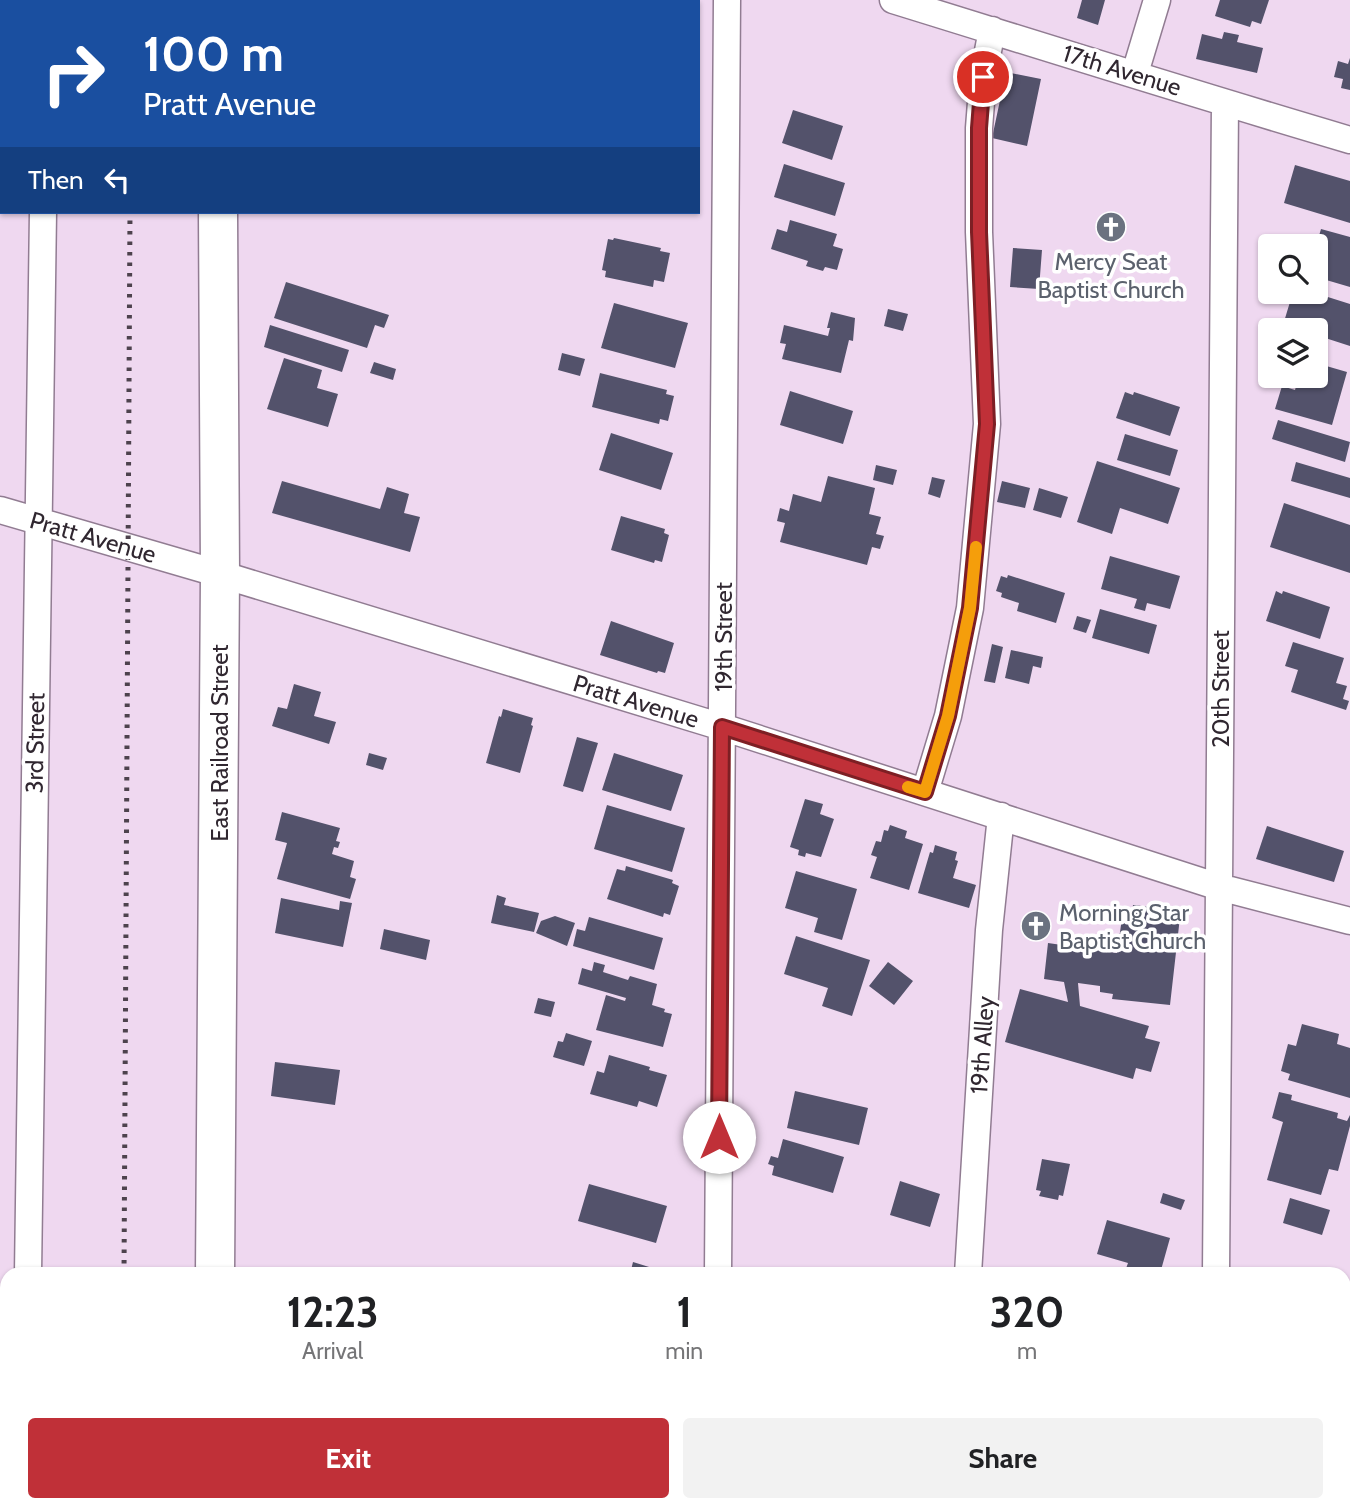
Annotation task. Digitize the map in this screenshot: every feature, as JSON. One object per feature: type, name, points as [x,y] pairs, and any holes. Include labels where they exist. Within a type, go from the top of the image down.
[{"type":"street","name":"19th Street","points":[[718,1267],[727,0]]},
{"type":"street","name":"17th Avenue","points":[[893,0],[1350,140]]},
{"type":"street","points":[[1135,73],[1157,0]]},
{"type":"street","points":[[925,792],[948,716],[970,608],[987,424],[979,232],[979,128],[983,77],[992,30]]},
{"type":"street","name":"20th Street","points":[[1216,1267],[1225,103]]},
{"type":"street","name":"3rd Street","points":[[28,1267],[43,214]]},
{"type":"street","name":"East Railroad Street","points":[[215,1267],[220,574],[218,214]]},
{"type":"street","name":"Pratt Avenue","points":[[0,510],[722,727],[1219,887],[1350,922]]},
{"type":"street","name":"19th Alley","points":[[968,1267],[989,930],[1001,817]]},
{"type":"building","points":[[1082,0],[1105,0],[1098,25],[1077,18]]},
{"type":"building","points":[[1220,0],[1269,0],[1261,24],[1252,21],[1250,27],[1215,16]]},
{"type":"building","points":[[1224,32],[1239,35],[1237,42],[1263,48],[1257,73],[1196,59],[1202,34],[1222,39]]},
{"type":"building","points":[[1350,58],[1350,90],[1341,88],[1343,79],[1334,77],[1338,61],[1348,64]]},
{"type":"building","points":[[1006,72],[1041,79],[1027,146],[992,138]]},
{"type":"building","points":[[793,110],[843,126],[832,160],[782,143]]},
{"type":"building","points":[[784,164],[845,183],[835,216],[774,197]]},
{"type":"building","points":[[1295,165],[1350,181],[1350,223],[1284,203]]},
{"type":"building","points":[[790,220],[837,234],[833,246],[843,249],[837,270],[825,267],[823,271],[806,266],[808,261],[771,249],[777,229],[787,232]]},
{"type":"building","points":[[1321,229],[1350,237],[1350,287],[1328,281],[1328,234],[1320,234]]},
{"type":"building","points":[[608,239],[661,248],[660,251],[670,253],[664,282],[654,280],[653,287],[605,277],[606,271],[602,270]]},
{"type":"building","points":[[1013,248],[1042,250],[1039,289],[1010,287]]},
{"type":"building","points":[[286,282],[389,315],[384,328],[375,325],[367,348],[274,318]]},
{"type":"building","points":[[1328,297],[1350,304],[1350,346],[1328,339],[1328,318],[1285,318],[1289,304],[1328,304]]},
{"type":"building","points":[[614,303],[688,323],[675,368],[601,348]]},
{"type":"building","points":[[888,309],[908,314],[903,331],[884,326]]},
{"type":"building","points":[[831,312],[855,318],[853,341],[849,340],[841,373],[782,359],[786,344],[780,343],[784,325],[828,336]]},
{"type":"building","points":[[270,325],[349,350],[342,372],[264,347]]},
{"type":"building","points":[[562,353],[585,359],[580,376],[558,370]]},
{"type":"building","points":[[284,358],[322,370],[317,388],[338,394],[328,427],[267,409]]},
{"type":"building","points":[[374,362],[396,369],[393,380],[370,373]]},
{"type":"building","points":[[1328,366],[1347,372],[1332,425],[1275,409],[1281,388],[1328,388]]},
{"type":"building","points":[[600,373],[667,390],[666,394],[674,396],[668,421],[660,419],[659,424],[592,407]]},
{"type":"building","points":[[790,391],[853,411],[843,444],[780,425]]},
{"type":"building","points":[[1125,392],[1133,395],[1134,392],[1180,407],[1170,436],[1116,418]]},
{"type":"building","points":[[1278,420],[1350,442],[1345,462],[1272,439]]},
{"type":"building","points":[[611,433],[673,453],[661,490],[599,470]]},
{"type":"building","points":[[1125,434],[1178,450],[1170,476],[1117,460]]},
{"type":"building","points":[[1097,461],[1180,488],[1168,524],[1120,508],[1112,534],[1077,522]]},
{"type":"building","points":[[1296,462],[1350,478],[1350,498],[1291,481]]},
{"type":"building","points":[[876,465],[897,470],[893,485],[873,480]]},
{"type":"building","points":[[828,476],[875,488],[869,514],[881,517],[876,534],[884,536],[880,549],[872,547],[867,565],[780,542],[785,523],[777,521],[780,508],[789,511],[793,494],[821,502]]},
{"type":"building","points":[[932,477],[945,480],[940,498],[928,494]]},
{"type":"building","points":[[282,481],[380,509],[387,487],[409,494],[404,513],[420,517],[410,552],[272,513]]},
{"type":"building","points":[[1002,481],[1030,488],[1025,508],[997,502]]},
{"type":"building","points":[[1039,488],[1068,497],[1061,518],[1033,510]]},
{"type":"building","points":[[1284,503],[1350,525],[1350,573],[1270,547]]},
{"type":"building","points":[[621,516],[665,529],[664,533],[669,535],[662,562],[655,560],[654,563],[611,550]]},
{"type":"building","points":[[1110,556],[1180,576],[1170,609],[1147,603],[1145,611],[1134,608],[1137,599],[1101,589]]},
{"type":"building","points":[[1008,575],[1065,593],[1056,623],[1017,611],[1019,603],[1001,597],[1002,593],[996,591],[1001,576],[1007,578]]},
{"type":"building","points":[[1276,591],[1330,607],[1320,639],[1266,621]]},
{"type":"building","points":[[1100,609],[1157,625],[1149,654],[1092,638]]},
{"type":"building","points":[[1077,616],[1091,620],[1086,633],[1073,629]]},
{"type":"building","points":[[611,621],[674,643],[665,673],[657,673],[600,655]]},
{"type":"building","points":[[1293,642],[1344,658],[1336,683],[1347,686],[1343,699],[1349,701],[1346,710],[1291,692],[1298,670],[1285,666]]},
{"type":"building","points":[[992,644],[1003,647],[995,683],[984,681]]},
{"type":"building","points":[[1011,650],[1043,657],[1041,668],[1033,666],[1029,684],[1005,678]]},
{"type":"building","points":[[294,684],[321,692],[314,716],[336,722],[329,744],[272,726],[278,707],[287,709]]},
{"type":"building","points":[[503,709],[533,718],[520,773],[486,763]]},
{"type":"building","points":[[577,737],[598,743],[583,792],[563,786]]},
{"type":"building","points":[[369,753],[387,758],[383,770],[366,765]]},
{"type":"building","points":[[614,753],[683,775],[671,811],[602,790]]},
{"type":"building","points":[[805,799],[823,804],[820,814],[834,819],[821,857],[806,853],[805,857],[798,855],[799,850],[790,847]]},
{"type":"building","points":[[607,805],[685,828],[672,872],[594,849]]},
{"type":"building","points":[[282,812],[340,828],[336,841],[340,842],[338,848],[334,847],[332,854],[354,861],[350,877],[356,879],[350,899],[277,879],[287,843],[275,840]]},
{"type":"building","points":[[890,825],[907,831],[905,838],[923,844],[909,890],[870,878],[877,857],[871,855],[876,841],[881,842],[884,830],[888,831]]},
{"type":"building","points":[[1267,826],[1344,851],[1334,882],[1256,859]]},
{"type":"building","points":[[935,845],[957,852],[955,860],[958,861],[953,878],[976,885],[969,908],[918,893],[930,852],[933,853]]},
{"type":"building","points":[[626,866],[673,880],[672,883],[679,886],[670,915],[664,913],[663,917],[607,899],[617,869],[625,871]]},
{"type":"building","points":[[796,871],[857,889],[842,940],[814,932],[818,918],[785,908]]},
{"type":"building","points":[[497,895],[506,898],[504,905],[539,913],[534,932],[491,923]]},
{"type":"building","points":[[281,898],[339,910],[340,901],[352,903],[343,947],[275,933]]},
{"type":"building","points":[[1133,905],[1176,910],[1175,916],[1180,917],[1170,1005],[1112,999],[1113,994],[1100,992],[1100,986],[1078,983],[1080,1006],[1149,1026],[1145,1038],[1160,1042],[1151,1072],[1136,1068],[1133,1079],[1005,1042],[1020,989],[1068,1002],[1064,982],[1044,979],[1048,943],[1117,953],[1123,911],[1132,912]]},
{"type":"building","points":[[555,916],[575,923],[567,946],[536,933],[541,921]]},
{"type":"building","points":[[589,917],[663,938],[654,970],[573,946],[577,929],[585,931]]},
{"type":"building","points":[[384,929],[430,940],[426,960],[380,949]]},
{"type":"building","points":[[796,936],[870,960],[852,1016],[822,1006],[828,988],[784,974]]},
{"type":"building","points":[[594,962],[605,965],[603,972],[628,980],[630,976],[657,984],[652,1005],[672,1014],[663,1047],[596,1030],[606,995],[625,1001],[626,998],[578,984],[582,968],[592,971]]},
{"type":"building","points":[[888,962],[913,981],[894,1005],[869,986]]},
{"type":"building","points":[[538,998],[555,1002],[551,1017],[534,1013]]},
{"type":"building","points":[[1302,1024],[1339,1034],[1337,1044],[1350,1048],[1350,1098],[1288,1080],[1290,1074],[1281,1071],[1288,1044],[1296,1046]]},
{"type":"building","points":[[566,1033],[592,1041],[584,1066],[553,1057],[558,1041],[563,1042]]},
{"type":"building","points":[[609,1055],[667,1075],[657,1107],[639,1101],[637,1107],[590,1094],[597,1071],[604,1073]]},
{"type":"building","points":[[275,1062],[340,1070],[335,1105],[271,1096]]},
{"type":"building","points":[[795,1091],[868,1108],[859,1145],[787,1128]]},
{"type":"building","points":[[1279,1092],[1292,1095],[1291,1100],[1338,1113],[1337,1118],[1347,1121],[1350,1115],[1350,1126],[1338,1171],[1329,1169],[1321,1195],[1267,1180],[1283,1122],[1272,1118]]},
{"type":"building","points":[[783,1139],[844,1157],[833,1193],[772,1175],[774,1166],[768,1164],[771,1156],[778,1158]]},
{"type":"building","points":[[1042,1159],[1070,1164],[1063,1196],[1059,1195],[1058,1200],[1039,1196],[1041,1191],[1036,1190]]},
{"type":"building","points":[[900,1181],[940,1194],[930,1227],[890,1215]]},
{"type":"building","points":[[589,1184],[667,1206],[656,1243],[578,1221]]},
{"type":"building","points":[[1163,1193],[1185,1200],[1181,1210],[1160,1203]]},
{"type":"building","points":[[1290,1198],[1330,1210],[1322,1235],[1283,1223]]},
{"type":"building","points":[[1107,1220],[1170,1238],[1162,1267],[1127,1267],[1128,1263],[1097,1254]]},
{"type":"building","points":[[633,1262],[649,1267],[632,1267]]},
{"type":"railway","points":[[124,1267],[130,214]]},
{"type":"slow traffic","points":[[908,787],[925,792],[948,716],[970,608],[976,547]]},
{"type":"place","name":"Mercy Seat Baptist Church","points":[[1111,227]]},
{"type":"place","name":"Morning Star Baptist Church","points":[[1036,926]]},
{"type":"route","points":[[719,1137],[722,727],[925,792],[948,716],[970,608],[987,424],[979,232],[979,128],[983,77]]}]
